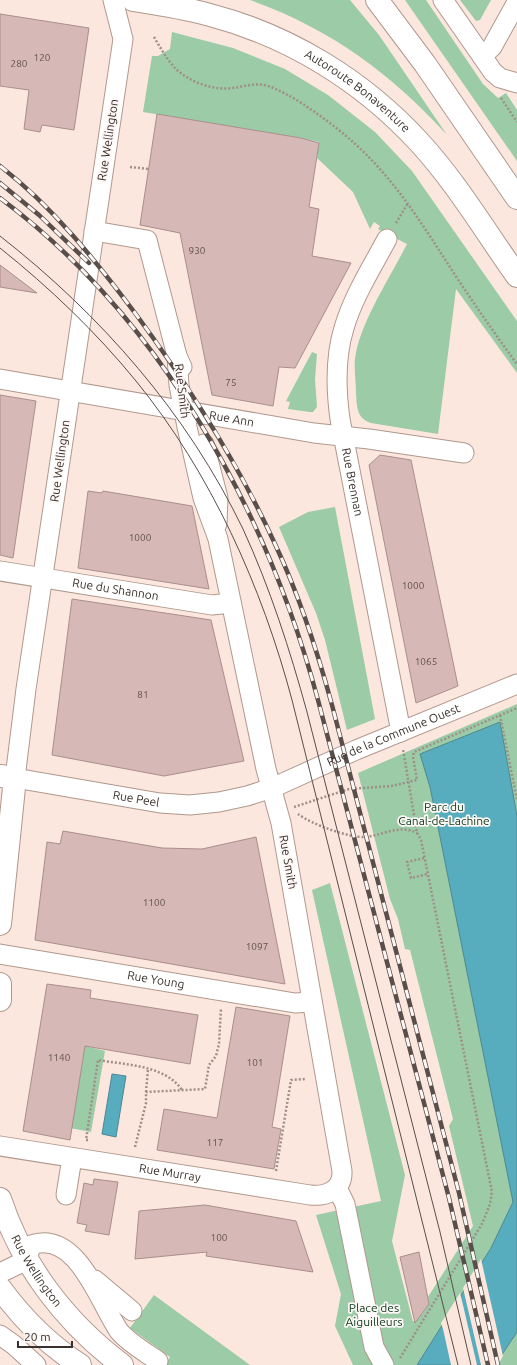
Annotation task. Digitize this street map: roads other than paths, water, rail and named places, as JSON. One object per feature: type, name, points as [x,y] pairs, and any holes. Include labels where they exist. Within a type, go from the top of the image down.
[{"type":"main road","name":"Autoroute Bonaventure","points":[[133,0],[193,10],[243,25],[302,52],[349,80],[385,108],[420,143],[450,180],[517,276]]},
{"type":"main road","points":[[377,0],[412,46],[517,198]]},
{"type":"main road","name":"Rue Wellington","points":[[0,924],[8,777]]},
{"type":"main road","points":[[0,984],[0,1000]]},
{"type":"main road","name":"Rue Wellington","points":[[0,1199],[8,1224],[27,1260],[40,1280],[68,1316],[93,1342],[122,1365]]},
{"type":"main road","points":[[0,1288],[12,1304],[39,1332],[80,1365]]},
{"type":"street","name":"Rue Wellington","points":[[8,777],[20,736],[123,39],[113,0]]},
{"type":"street","points":[[443,0],[496,76],[517,83]]},
{"type":"street","points":[[482,56],[492,47],[517,2]]},
{"type":"street","name":"Rue Smith","points":[[94,231],[147,240],[178,356],[190,384],[190,413],[218,498],[218,539],[266,769],[281,823],[342,1171],[341,1180],[337,1188]]},
{"type":"street","name":"Rue Brennan","points":[[390,234],[355,301],[342,335],[337,370],[339,412],[402,740]]},
{"type":"street","name":"Rue Ann","points":[[0,379],[190,413],[464,453]]},
{"type":"street","name":"Rue du Shannon","points":[[0,571],[212,605],[231,603]]},
{"type":"street","name":"Rue de la Commune Ouest","points":[[272,788],[402,740],[517,684]]},
{"type":"street","name":"Rue Peel","points":[[8,777],[160,803],[181,805],[219,802],[247,796],[272,788]]},
{"type":"street","name":"Rue Young","points":[[0,954],[296,1003],[312,1002]]},
{"type":"street","name":"Rue Murray","points":[[0,1146],[310,1195],[323,1196],[337,1188]]},
{"type":"street","points":[[66,1195],[72,1158]]},
{"type":"street","points":[[337,1188],[345,1204],[374,1347],[392,1362]]},
{"type":"street","points":[[0,1273],[27,1260],[31,1245],[41,1242],[51,1242],[64,1249],[87,1274],[132,1311]]},
{"type":"street","points":[[87,1274],[123,1335],[158,1361]]},
{"type":"street","points":[[0,1335],[14,1345],[36,1365]]},
{"type":"water","points":[[500,722],[517,816],[517,1332],[495,1365],[417,1365],[491,1248],[513,1202],[430,787],[420,754]]},
{"type":"water","points":[[112,1074],[126,1076],[116,1137],[102,1134]]},
{"type":"tram line","points":[[0,236],[73,299],[107,333],[168,406],[196,445],[221,486],[253,551],[279,619],[307,712],[440,1232],[471,1365]]},
{"type":"tram line","points":[[0,248],[37,279],[89,328],[121,363],[163,416],[188,454],[231,533],[266,615],[292,700],[458,1365]]},
{"type":"railway","points":[[0,166],[38,199],[89,254],[155,340],[193,396],[245,483],[284,563],[314,643],[332,705],[459,1193],[498,1365]]},
{"type":"railway","points":[[0,183],[39,215],[89,263]]},
{"type":"railway","points":[[0,198],[58,246],[110,300],[157,359],[200,423],[237,489],[269,559],[296,629],[318,700],[449,1198],[488,1365]]},
{"type":"park label","name":"Parc du Canal-de-Lachine","points":[[444,814]]},
{"type":"park label","name":"Place des Aiguilleurs","points":[[374,1315]]}]
